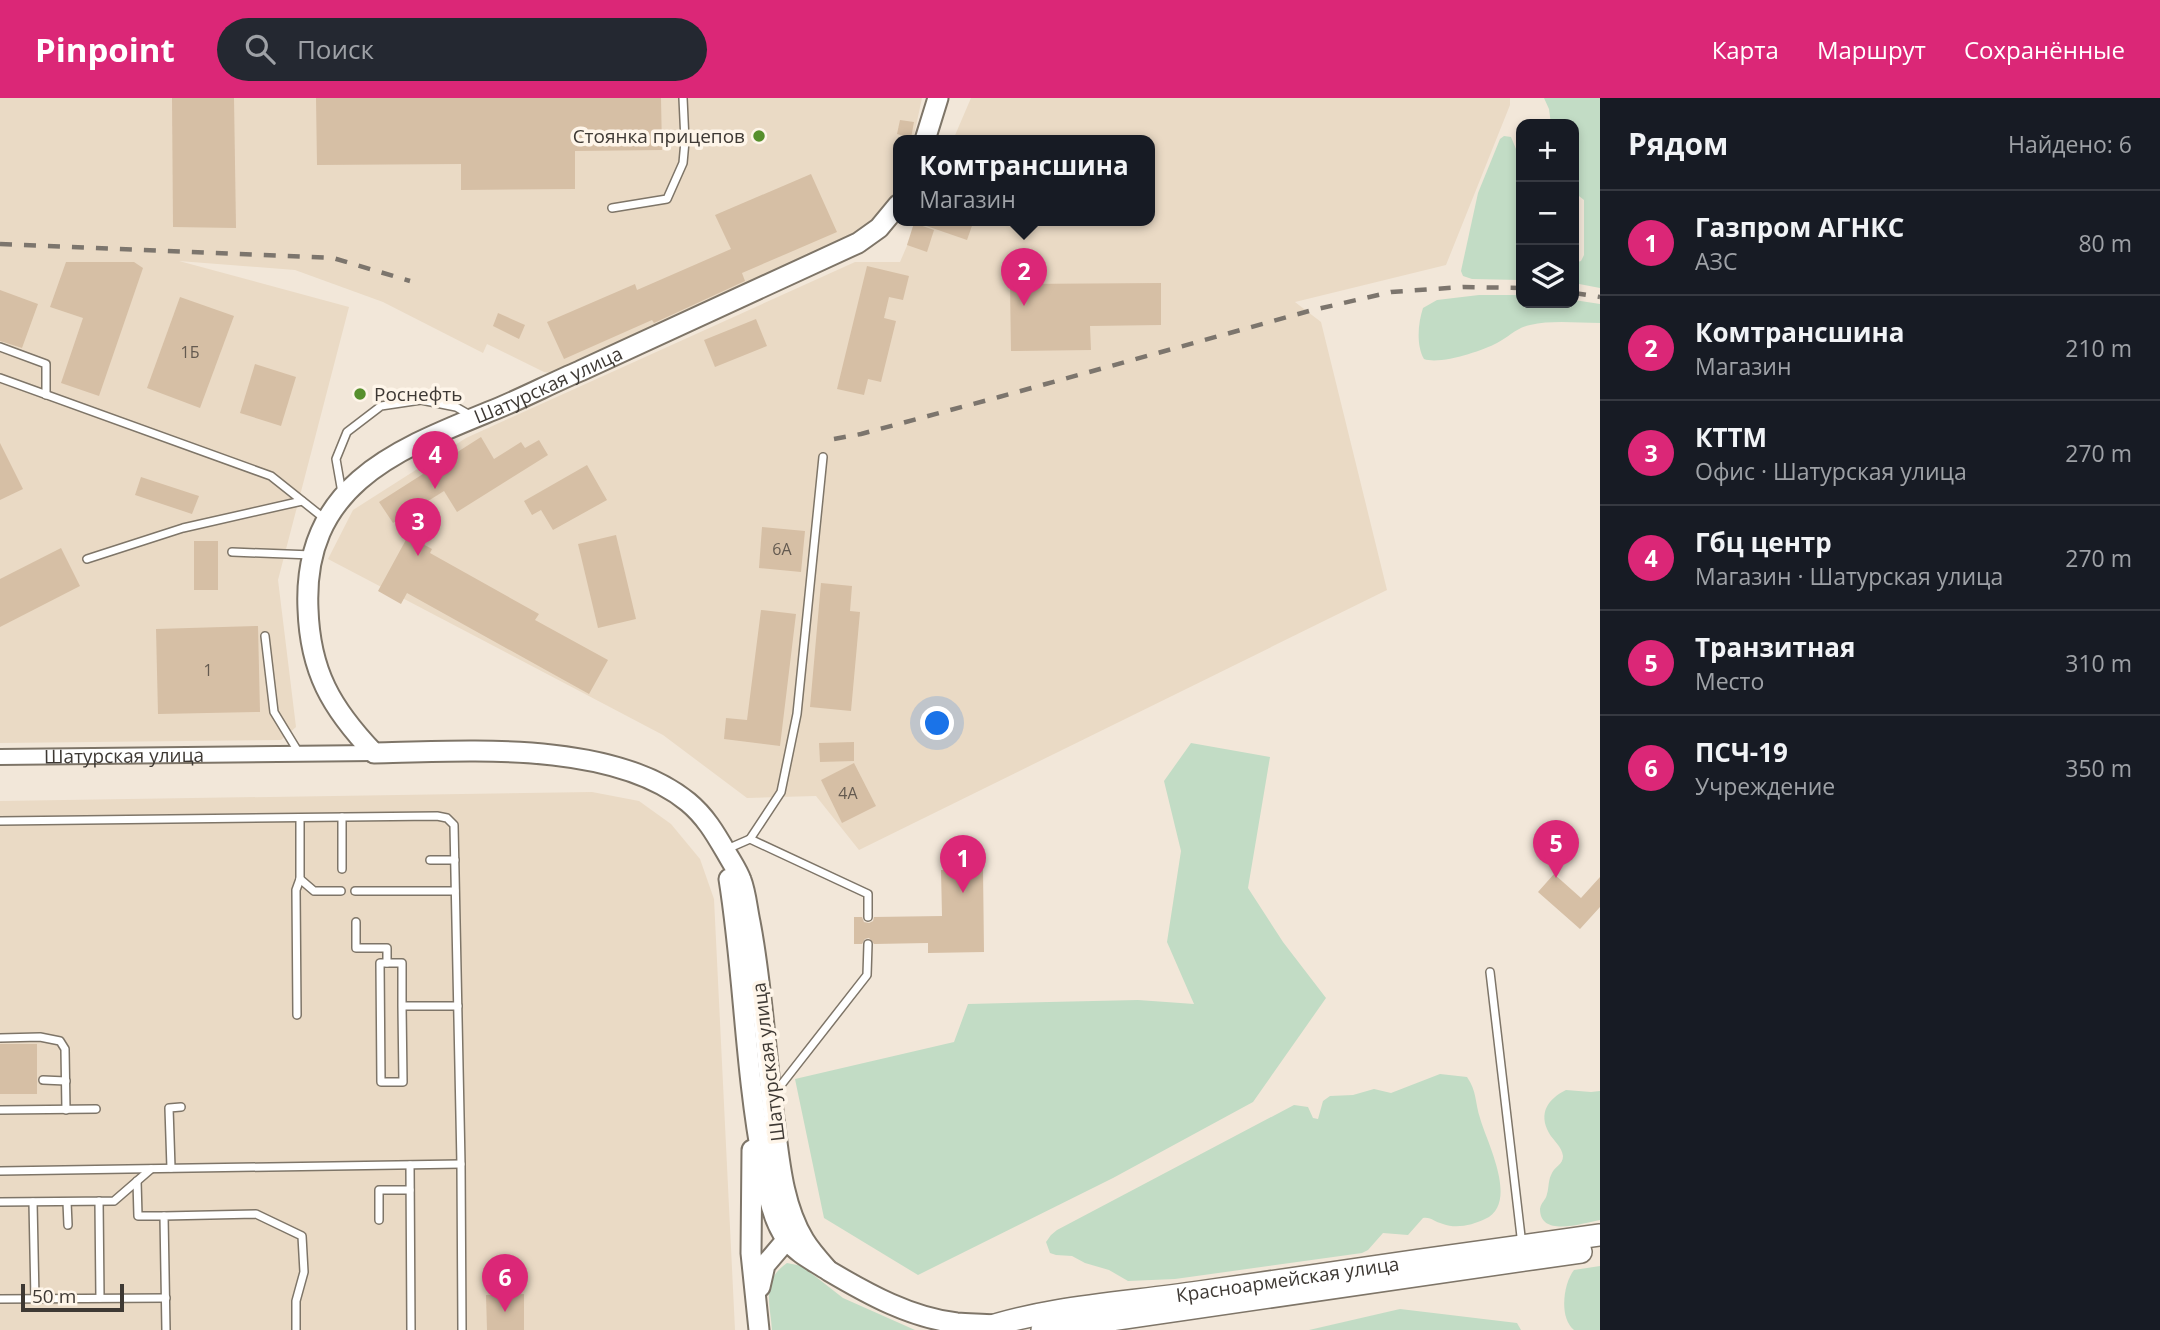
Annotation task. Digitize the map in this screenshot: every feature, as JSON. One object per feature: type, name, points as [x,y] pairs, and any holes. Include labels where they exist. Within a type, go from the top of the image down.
[{"type":"main road","points":[[927,135],[939,98]]},
{"type":"main road","name":"Шатурская улица","points":[[893,211],[879,228],[858,243],[417,442],[376,465],[343,497],[326,519],[313,555],[307,587],[309,632],[315,664],[349,727],[374,753],[477,750],[525,752],[612,766],[671,790],[688,802],[715,832],[742,880],[763,1010],[779,1160],[792,1233],[827,1269],[864,1292],[926,1317]]},
{"type":"main road","name":"Шатурская улица","points":[[724,850],[731,893],[755,1124]]},
{"type":"main road","points":[[755,1124],[774,1214],[792,1233],[765,1265],[761,1282],[759,1323]]},
{"type":"main road","points":[[755,1124],[751,1253],[759,1323]]},
{"type":"main road","name":"Красноармейская улица","points":[[986,1327],[1037,1314],[1089,1306],[1600,1235]]},
{"type":"main road","name":"Красноармейская улица","points":[[1042,1330],[1600,1249]]},
{"type":"main road","points":[[926,1317],[986,1327]]},
{"type":"main road","points":[[926,1317],[950,1330]]},
{"type":"street","name":"Шатурская улица","points":[[0,757],[374,753]]},
{"type":"lane","points":[[612,208],[667,199],[683,163],[683,98]]},
{"type":"lane","points":[[0,347],[47,364],[46,395]]},
{"type":"lane","points":[[0,378],[271,476],[326,519]]},
{"type":"lane","points":[[343,497],[336,459],[347,432],[382,406],[421,400],[456,407],[474,417]]},
{"type":"lane","points":[[724,850],[750,839],[781,792],[797,714],[823,457]]},
{"type":"lane","points":[[87,559],[183,528],[302,501]]},
{"type":"lane","points":[[232,552],[313,555]]},
{"type":"lane","points":[[265,636],[274,712],[300,754]]},
{"type":"lane","points":[[0,821],[438,816],[447,818],[454,825],[462,1330]]},
{"type":"lane","points":[[342,817],[342,869]]},
{"type":"lane","points":[[297,1015],[296,890],[300,878],[300,818]]},
{"type":"lane","points":[[750,839],[868,894],[868,917]]},
{"type":"lane","points":[[429,860],[455,860]]},
{"type":"lane","points":[[300,878],[314,891],[341,891]]},
{"type":"lane","points":[[355,891],[455,891]]},
{"type":"lane","points":[[356,922],[356,948],[387,948],[387,963]]},
{"type":"lane","points":[[771,1098],[867,975],[868,944]]},
{"type":"lane","points":[[380,963],[402,963],[402,1006],[403,1082],[381,1082],[380,963]]},
{"type":"lane","points":[[1490,972],[1522,1245]]},
{"type":"lane","points":[[402,1006],[458,1006]]},
{"type":"lane","points":[[0,1038],[40,1037],[60,1041],[65,1048],[66,1110]]},
{"type":"lane","points":[[43,1080],[66,1081]]},
{"type":"lane","points":[[171,1168],[169,1108],[181,1107]]},
{"type":"lane","points":[[0,1110],[96,1109]]},
{"type":"lane","points":[[0,1171],[461,1164]]},
{"type":"lane","points":[[410,1165],[411,1330]]},
{"type":"lane","points":[[0,1202],[114,1201],[151,1169]]},
{"type":"lane","points":[[137,1181],[138,1216],[256,1214],[302,1236],[304,1272],[296,1301],[296,1330]]},
{"type":"lane","points":[[379,1220],[379,1190],[410,1190]]},
{"type":"lane","points":[[99,1201],[100,1298]]},
{"type":"lane","points":[[33,1202],[35,1298]]},
{"type":"lane","points":[[67,1202],[68,1225]]},
{"type":"lane","points":[[164,1216],[166,1330]]},
{"type":"lane","points":[[0,1299],[166,1298]]},
{"type":"shaded area","points":[[0,98],[922,98],[914,135],[893,135],[893,195],[877,225],[557,374],[544,372],[487,344],[483,353],[383,302],[295,270],[179,261],[349,307],[278,580],[296,727],[281,740],[0,743]]},
{"type":"shaded area","points":[[971,98],[1510,98],[1510,105],[1446,265],[1295,302],[1321,322],[1387,590],[859,850],[816,796],[747,798],[663,735],[328,559],[353,510],[466,438],[855,262],[900,262],[915,226],[1155,226],[1155,135],[955,135]]},
{"type":"shaded area","points":[[592,792],[639,801],[671,824],[700,859],[714,899],[735,1330],[0,1330],[0,801]]},
{"type":"green space","points":[[1544,98],[1600,98],[1600,288],[1579,284],[1579,262],[1584,255],[1584,200],[1579,196],[1579,119],[1550,119]]},
{"type":"green space","points":[[1504,136],[1511,137],[1516,149],[1516,280],[1472,279],[1463,276],[1461,271],[1478,193],[1500,139]]},
{"type":"green space","points":[[1479,295],[1516,295],[1516,308],[1579,308],[1579,301],[1600,304],[1600,323],[1538,323],[1525,326],[1497,343],[1472,353],[1450,359],[1424,359],[1420,347],[1420,320],[1423,308],[1437,300]]},
{"type":"green space","points":[[1191,743],[1270,757],[1248,888],[1283,942],[1326,998],[1253,1102],[1113,1178],[918,1275],[824,1218],[795,1079],[954,1042],[968,1004],[1138,1000],[1194,1004],[1167,942],[1181,851],[1164,781]]},
{"type":"green space","points":[[1440,1074],[1467,1077],[1474,1092],[1500,1186],[1500,1200],[1495,1211],[1485,1219],[1470,1225],[1453,1226],[1423,1218],[1408,1235],[1383,1233],[1362,1253],[1175,1279],[1128,1281],[1109,1270],[1072,1256],[1050,1253],[1046,1242],[1057,1230],[1294,1105],[1308,1107],[1313,1118],[1318,1119],[1323,1101],[1330,1096],[1353,1095],[1374,1089],[1391,1093]]},
{"type":"green space","points":[[1566,1090],[1600,1091],[1600,1220],[1555,1226],[1542,1218],[1540,1209],[1553,1171],[1563,1156],[1544,1119],[1550,1102]]},
{"type":"green space","points":[[787,1263],[802,1266],[843,1298],[915,1330],[772,1330],[770,1285],[773,1277]]},
{"type":"green space","points":[[1600,1266],[1600,1330],[1574,1330],[1566,1318],[1564,1301],[1570,1276],[1574,1270]]},
{"type":"green space","points":[[1400,1309],[1517,1323],[1521,1330],[1309,1330]]},
{"type":"building","points":[[172,98],[234,98],[236,228],[173,227]]},
{"type":"building","points":[[316,98],[661,98],[662,150],[575,151],[575,189],[461,190],[461,164],[317,165]]},
{"type":"building","points":[[900,120],[914,122],[912,135],[897,134]]},
{"type":"building","points":[[811,174],[837,232],[742,273],[745,281],[654,323],[652,320],[564,359],[547,322],[635,284],[637,290],[731,249],[715,215]]},
{"type":"building","points":[[913,226],[934,230],[927,252],[907,245]]},
{"type":"building","points":[[927,226],[972,226],[967,240]]},
{"type":"building","points":[[66,262],[134,262],[143,268],[99,396],[61,383],[83,318],[50,307]]},
{"type":"building","points":[[867,266],[909,276],[903,300],[889,297],[884,318],[896,321],[881,382],[868,379],[864,395],[837,389]]},
{"type":"building","points":[[1161,283],[1161,325],[1090,326],[1091,350],[1011,351],[1010,284]]},
{"type":"building","points":[[0,290],[38,304],[22,348],[0,341]]},
{"type":"building","points":[[180,297],[234,316],[200,408],[147,388]]},
{"type":"building","points":[[498,313],[525,325],[519,339],[493,326]]},
{"type":"building","points":[[756,319],[767,346],[715,367],[704,340]]},
{"type":"building","points":[[255,364],[296,377],[281,426],[240,413]]},
{"type":"building","points":[[481,437],[494,459],[521,442],[525,448],[539,440],[548,455],[457,512],[444,491],[393,523],[379,502]]},
{"type":"building","points":[[0,443],[23,489],[0,500]]},
{"type":"building","points":[[587,465],[607,500],[553,530],[541,510],[532,515],[524,501]]},
{"type":"building","points":[[141,477],[199,496],[192,514],[135,495]]},
{"type":"building","points":[[762,527],[805,531],[801,572],[759,568]]},
{"type":"building","points":[[616,535],[636,619],[598,628],[578,544]]},
{"type":"building","points":[[408,536],[432,549],[430,553],[539,614],[535,620],[608,660],[589,694],[407,593],[401,604],[378,591]]},
{"type":"building","points":[[194,541],[218,541],[218,590],[194,590]]},
{"type":"building","points":[[61,548],[80,586],[0,627],[0,579]]},
{"type":"building","points":[[821,583],[852,586],[850,611],[860,612],[851,711],[810,707]]},
{"type":"building","points":[[761,610],[796,614],[780,746],[724,739],[726,718],[747,720]]},
{"type":"building","points":[[258,626],[260,712],[158,714],[156,629]]},
{"type":"building","points":[[854,742],[854,761],[820,762],[819,743]]},
{"type":"building","points":[[854,763],[876,806],[842,823],[821,780]]},
{"type":"building","points":[[983,869],[984,952],[928,953],[928,943],[874,944],[869,938],[862,944],[854,944],[854,917],[862,917],[864,922],[869,923],[874,917],[942,916],[941,870]]},
{"type":"building","points":[[1554,874],[1581,898],[1600,877],[1600,907],[1580,929],[1538,892]]},
{"type":"building","points":[[0,1044],[37,1044],[37,1094],[0,1094]]},
{"type":"building","points":[[524,1294],[524,1330],[487,1330],[486,1295]]},
{"type":"railway","points":[[0,244],[333,258],[410,281]]},
{"type":"railway","points":[[834,439],[999,397],[1309,311],[1391,292],[1463,287],[1516,288]]},
{"type":"railway","points":[[1579,294],[1600,297]]},
{"type":"place","name":"Стоянка прицепов","points":[[759,136]]},
{"type":"place","name":"Комтрансшина","points":[[1024,306]]},
{"type":"place","name":"Роснефть","points":[[360,394]]},
{"type":"place","name":"Гбц центр","points":[[435,489]]},
{"type":"place","name":"КТТМ","points":[[418,556]]},
{"type":"place","name":"Транзитная","points":[[1556,878]]},
{"type":"place","name":"Газпром АГНКС","points":[[963,893]]},
{"type":"place","name":"ПСЧ-19","points":[[505,1312]]}]
